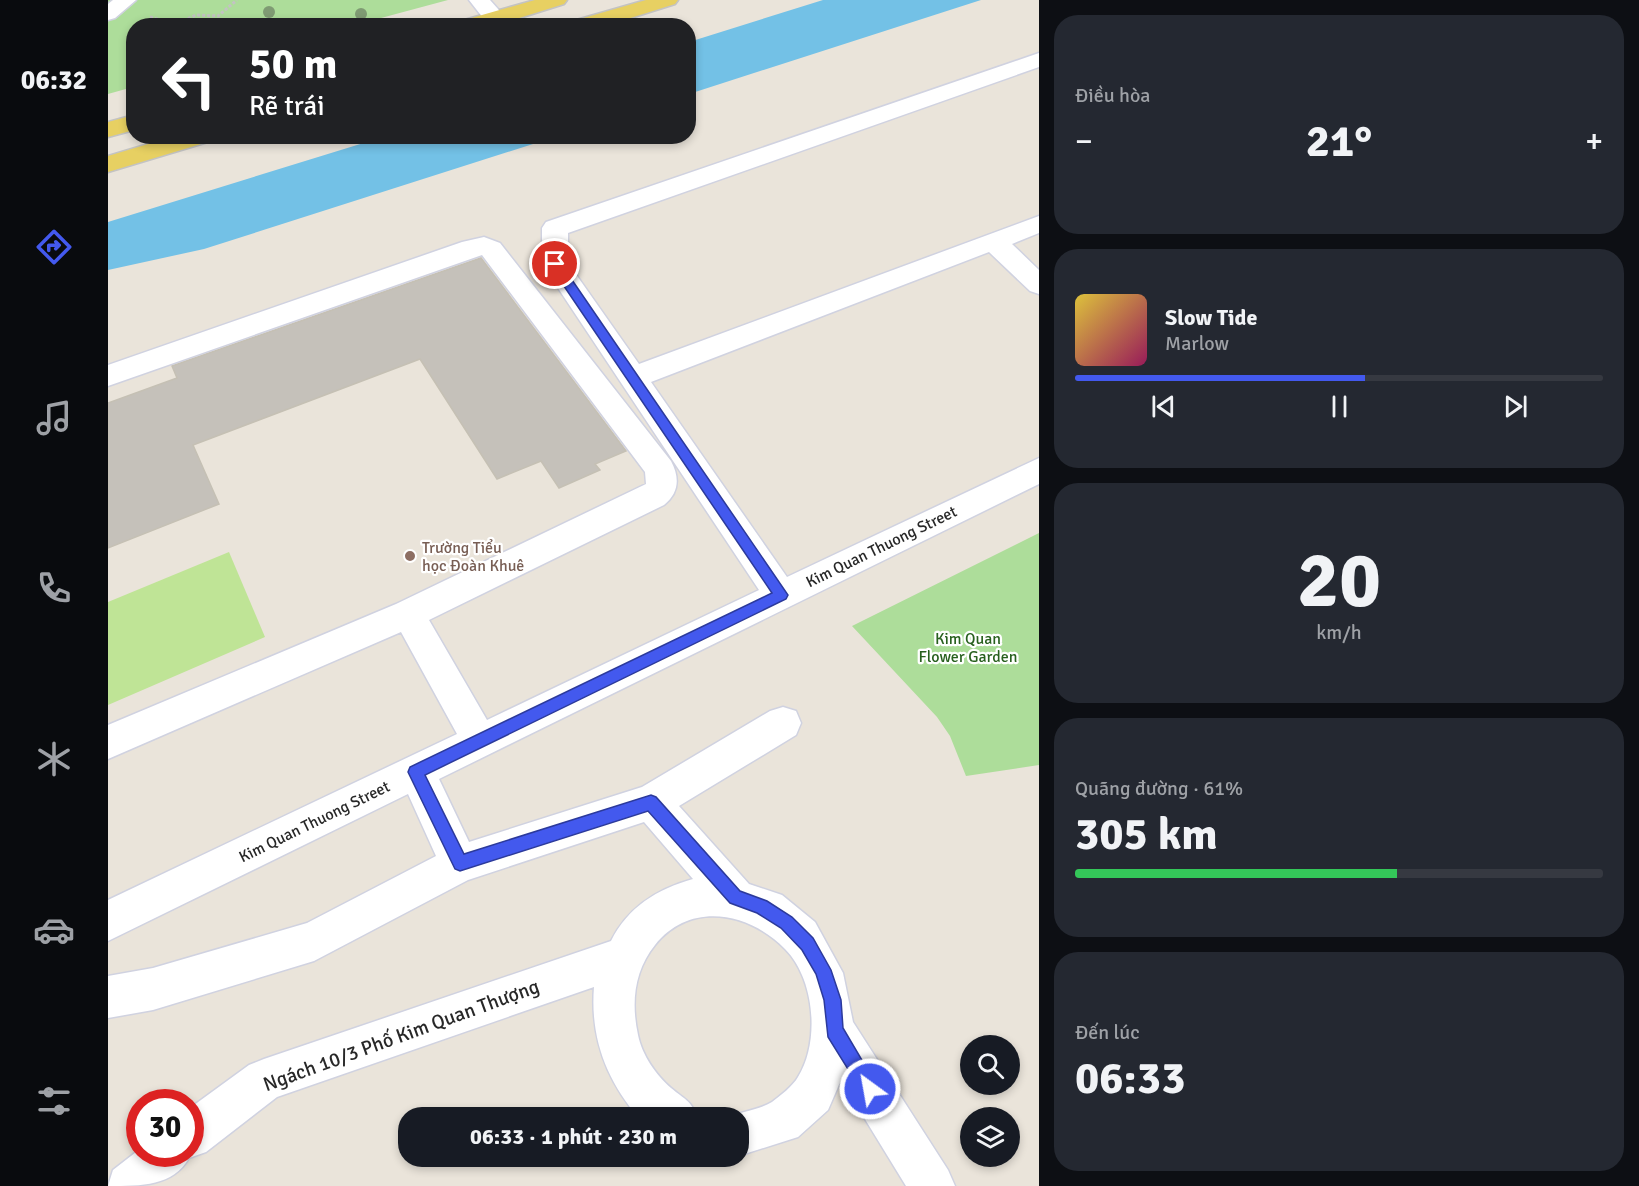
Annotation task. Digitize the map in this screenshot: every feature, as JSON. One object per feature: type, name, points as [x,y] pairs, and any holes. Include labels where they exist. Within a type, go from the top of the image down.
[{"type":"main road","points":[[608,18],[668,0]]},
{"type":"main road","points":[[495,18],[551,1]]},
{"type":"main road","points":[[108,130],[126,124]]},
{"type":"main road","points":[[108,164],[176,144]]},
{"type":"street","points":[[478,0],[495,18]]},
{"type":"street","points":[[781,595],[555,264],[555,228],[1039,60]]},
{"type":"street","points":[[632,378],[1039,224]]},
{"type":"street","points":[[993,241],[1039,285]]},
{"type":"street","points":[[108,376],[471,248],[484,246],[491,249],[660,469],[662,489],[653,496],[408,614],[108,742]]},
{"type":"street","name":"Kim Quan Thuong Street","points":[[108,921],[1039,470]]},
{"type":"street","points":[[408,614],[480,741]]},
{"type":"street","points":[[108,997],[153,989],[314,941],[460,864],[651,802],[783,723]]},
{"type":"street","points":[[416,772],[460,864]]},
{"type":"street","points":[[651,802],[735,898]]},
{"type":"street","points":[[661,1107],[654,1102],[634,1076],[620,1047],[613,1016],[614,986],[623,957],[637,933],[657,914],[682,902],[708,896],[735,898],[762,907],[787,922],[807,944],[823,970],[832,1000],[834,1031],[829,1062],[816,1089],[796,1112],[770,1127],[749,1132]]},
{"type":"street","name":"Ngách 10/3 Phố Kim Quan Thượng","points":[[204,1125],[264,1080],[623,957]]},
{"type":"street","points":[[834,1031],[932,1186]]},
{"type":"street","points":[[129,1186],[152,1167]]},
{"type":"path","points":[[189,18],[196,15],[218,16],[237,0]]},
{"type":"path","points":[[116,8],[154,18]]},
{"type":"green space","points":[[108,0],[448,0],[381,18],[126,18],[126,89],[108,94]]},
{"type":"green space","name":"Kim Quan Flower Garden","points":[[1039,533],[1039,765],[966,776],[950,736],[937,717],[852,626]]},
{"type":"green space","points":[[229,552],[265,637],[108,705],[108,602]]},
{"type":"water","points":[[823,0],[981,0],[696,92],[696,40]]},
{"type":"water","points":[[360,144],[533,144],[204,249],[108,270],[108,222]]},
{"type":"building","points":[[481,258],[626,451],[595,464],[600,470],[559,488],[541,461],[497,479],[420,359],[193,445],[219,504],[108,548],[108,403],[177,378],[172,366]]},
{"type":"place","name":"Trường Tiểu học Đoàn Khuê","points":[[410,556]]},
{"type":"route","points":[[555,264],[781,595],[416,772],[460,864],[651,802],[735,898],[762,907],[787,922],[807,944],[823,970],[832,1000],[834,1031],[870,1089]]}]
